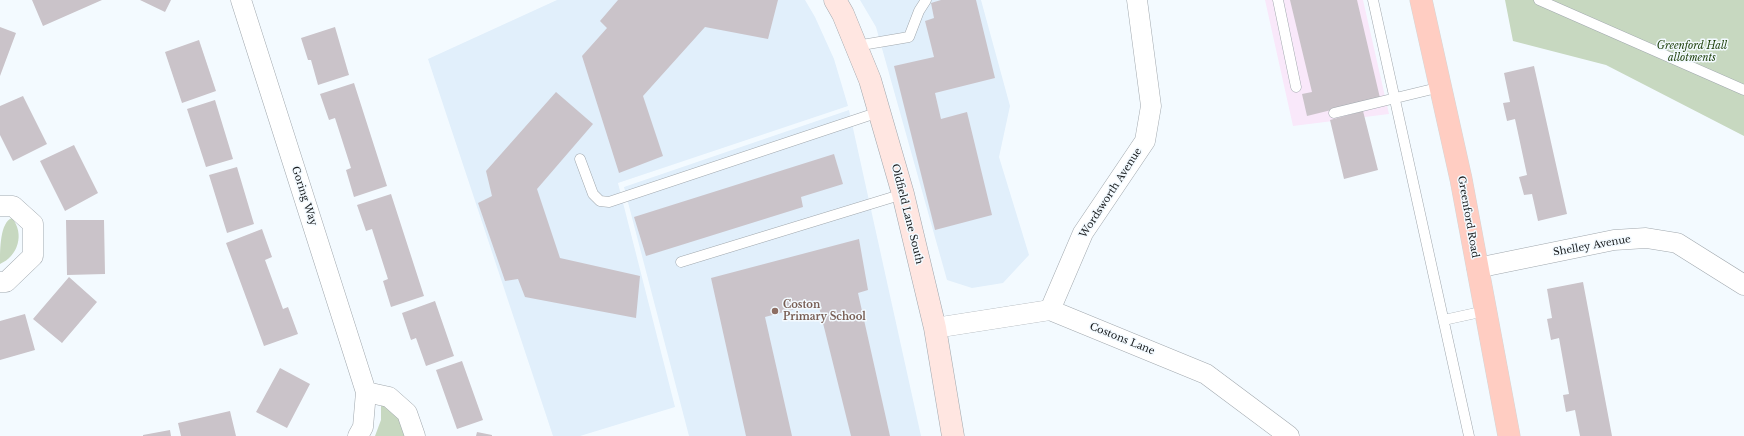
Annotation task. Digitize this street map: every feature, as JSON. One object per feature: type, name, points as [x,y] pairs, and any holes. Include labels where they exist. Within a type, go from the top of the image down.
[{"type":"main road","name":"Greenford Road","points":[[1425,1],[1441,87],[1461,179],[1509,436]]},
{"type":"street","name":"Goring Way","points":[[241,0],[366,392],[363,427],[358,436]]},
{"type":"street","name":"Oldfield Lane South","points":[[835,0],[843,14],[870,80],[903,194],[935,328],[953,436]]},
{"type":"street","name":"Wordsworth Avenue","points":[[1050,310],[1083,233],[1145,141],[1151,106],[1137,0]]},
{"type":"street","points":[[0,206],[13,206],[34,224],[33,256],[6,282],[0,282]]},
{"type":"street","name":"Shelley Avenue","points":[[1477,268],[1614,240],[1646,238],[1677,243],[1744,285]]},
{"type":"street","points":[[935,328],[1050,310]]},
{"type":"street","name":"Costons Lane","points":[[1050,310],[1206,374],[1289,436]]},
{"type":"street","points":[[366,392],[389,397],[407,413],[416,436]]},
{"type":"lane","points":[[856,46],[910,37],[919,11],[926,0]]},
{"type":"lane","points":[[1278,0],[1296,87]]},
{"type":"lane","points":[[1373,0],[1396,98],[1469,436]]},
{"type":"lane","points":[[1539,0],[1744,90]]},
{"type":"lane","points":[[1334,113],[1441,87]]},
{"type":"lane","points":[[580,159],[593,194],[600,201],[609,202],[880,112]]},
{"type":"lane","points":[[682,262],[903,194]]},
{"type":"lane","points":[[1444,320],[1485,311]]},
{"type":"shaded area","points":[[557,0],[805,0],[815,17],[834,59],[848,106],[618,183],[675,407],[580,436],[553,436],[428,59]]},
{"type":"shaded area","points":[[860,0],[981,0],[1010,106],[999,157],[1029,255],[1003,283],[972,288],[947,280],[876,27]]},
{"type":"shaded area","points":[[1265,0],[1363,0],[1389,114],[1293,126]]},
{"type":"shaded area","name":"Coston Primary School","points":[[849,110],[921,436],[689,436],[624,187]]},
{"type":"green space","name":"Greenford Hall allotments","points":[[1505,0],[1744,0],[1744,136],[1606,65],[1513,41]]},
{"type":"green space","points":[[12,218],[18,231],[18,244],[11,256],[0,264],[3,231],[5,225]]},
{"type":"green space","points":[[387,402],[394,406],[406,436],[375,436],[381,420],[381,406]]},
{"type":"building","points":[[32,0],[102,0],[43,26]]},
{"type":"building","points":[[140,0],[171,0],[165,12]]},
{"type":"building","points":[[618,0],[778,0],[768,39],[705,27],[643,96],[663,156],[619,173],[582,56],[607,28],[600,21]]},
{"type":"building","points":[[941,0],[976,0],[995,78],[935,93],[941,119],[967,112],[992,215],[935,230],[894,66],[934,57],[925,21],[934,18],[931,3]]},
{"type":"building","points":[[1290,0],[1357,0],[1380,98],[1307,116],[1302,94],[1312,92]]},
{"type":"building","points":[[0,27],[16,33],[0,76]]},
{"type":"building","points":[[335,27],[349,75],[318,85],[311,60],[308,60],[301,38]]},
{"type":"building","points":[[199,40],[216,91],[182,103],[165,52]]},
{"type":"building","points":[[1534,66],[1567,214],[1538,221],[1532,194],[1524,195],[1519,177],[1527,175],[1515,119],[1507,121],[1503,103],[1510,102],[1504,73]]},
{"type":"building","points":[[354,83],[387,186],[354,197],[346,170],[351,168],[335,118],[329,120],[320,94]]},
{"type":"building","points":[[556,92],[593,124],[537,189],[560,258],[640,276],[636,318],[525,297],[518,279],[505,281],[478,203],[492,196],[486,171]]},
{"type":"building","points":[[23,96],[47,144],[13,161],[0,135],[0,106]]},
{"type":"building","points":[[215,100],[233,159],[206,167],[187,109]]},
{"type":"building","points":[[1363,111],[1378,170],[1344,179],[1330,120]]},
{"type":"building","points":[[74,145],[98,193],[65,211],[40,161]]},
{"type":"building","points":[[834,154],[843,184],[801,197],[803,207],[646,256],[634,217]]},
{"type":"building","points":[[237,167],[254,224],[227,233],[209,175]]},
{"type":"building","points":[[391,194],[424,296],[391,307],[383,281],[388,279],[372,229],[366,231],[357,205]]},
{"type":"building","points":[[66,220],[104,220],[105,274],[67,275]]},
{"type":"building","points":[[262,229],[272,257],[265,260],[283,309],[288,307],[298,334],[264,346],[226,243]]},
{"type":"building","points":[[859,239],[868,290],[858,293],[890,436],[851,436],[818,303],[765,317],[792,436],[746,436],[711,278]]},
{"type":"building","points":[[69,277],[97,302],[62,343],[33,319]]},
{"type":"building","points":[[1583,282],[1612,436],[1580,436],[1575,410],[1566,412],[1563,395],[1569,394],[1559,338],[1551,340],[1547,319],[1552,318],[1547,289]]},
{"type":"building","points":[[435,301],[454,356],[426,366],[416,338],[411,340],[402,313]]},
{"type":"building","points":[[25,314],[35,350],[0,360],[0,321]]},
{"type":"building","points":[[462,361],[483,420],[457,429],[436,370]]},
{"type":"building","points":[[280,368],[310,384],[287,428],[256,412]]},
{"type":"building","points":[[230,411],[236,436],[181,436],[178,423]]},
{"type":"building","points":[[170,430],[171,436],[143,436],[143,435]]},
{"type":"building","points":[[477,432],[492,435],[492,436],[476,436]]},
{"type":"place","name":"Coston Primary School","points":[[775,311]]}]
